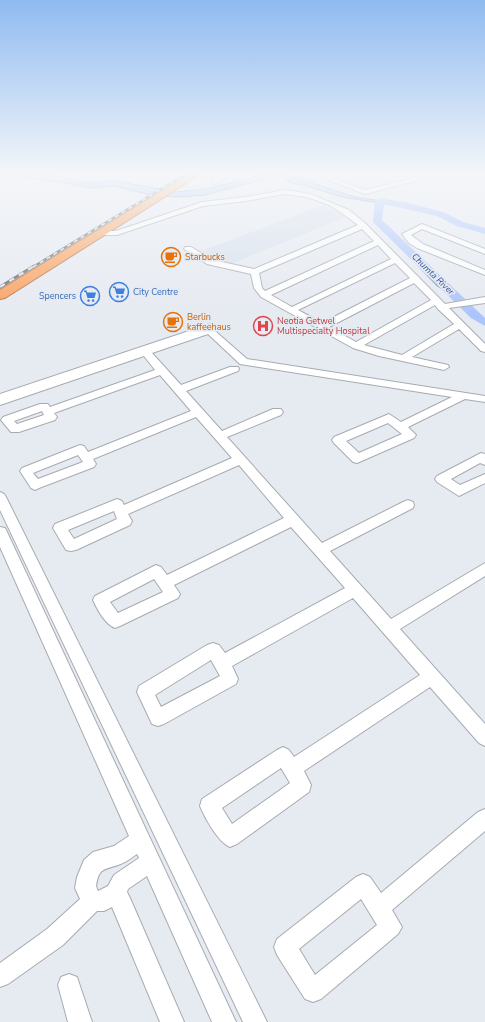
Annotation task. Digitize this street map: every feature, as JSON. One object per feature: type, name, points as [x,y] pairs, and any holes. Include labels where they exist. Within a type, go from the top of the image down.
[{"type":"highway","points":[[0,295],[124,220]]},
{"type":"street","points":[[102,233],[117,233],[156,220]]},
{"type":"street","points":[[355,220],[484,349]]},
{"type":"street","points":[[188,249],[210,262],[256,272],[363,226]]},
{"type":"street","points":[[485,252],[422,226],[406,233],[409,238],[416,243],[485,273]]},
{"type":"street","points":[[264,295],[379,242]]},
{"type":"street","points":[[449,258],[472,246]]},
{"type":"street","points":[[292,310],[396,260]]},
{"type":"street","points":[[256,272],[258,288],[264,295],[356,346],[444,367]]},
{"type":"street","points":[[322,328],[415,279]]},
{"type":"street","points":[[356,346],[438,304],[455,305],[485,301]]},
{"type":"street","points":[[404,358],[459,325]]},
{"type":"street","points":[[0,402],[210,327],[212,329],[209,330],[244,362],[485,399]]},
{"type":"street","points":[[144,351],[432,676],[482,728]]},
{"type":"street","points":[[0,398],[144,351]]},
{"type":"street","points":[[178,390],[234,370]]},
{"type":"street","points":[[47,412],[161,371]]},
{"type":"street","points":[[399,427],[465,395]]},
{"type":"street","points":[[86,457],[198,412]]},
{"type":"street","points":[[219,436],[277,412]]},
{"type":"street","points":[[389,418],[399,427],[410,435],[357,458],[338,440],[389,418]]},
{"type":"street","points":[[485,461],[481,457],[441,479],[459,491],[485,478]]},
{"type":"street","points":[[121,512],[240,460]]},
{"type":"street","points":[[0,497],[255,1022]]},
{"type":"street","points":[[320,550],[408,505]]},
{"type":"street","points":[[164,583],[293,520]]},
{"type":"street","points":[[0,532],[224,1022]]},
{"type":"street","points":[[389,628],[485,569]]},
{"type":"street","points":[[222,663],[355,590]]},
{"type":"street","points":[[213,650],[222,663],[230,679],[158,718],[145,692],[213,650]]},
{"type":"street","points":[[291,770],[432,676]]},
{"type":"street","points":[[283,756],[291,770],[302,785],[230,837],[209,806],[283,756]]},
{"type":"street","points":[[379,908],[485,819]]},
{"type":"street","points":[[93,901],[85,888],[91,867],[100,859],[118,855],[141,840]]},
{"type":"street","points":[[0,976],[55,937],[93,901],[104,901],[115,893],[121,882],[151,861]]},
{"type":"street","points":[[363,884],[379,908],[391,927],[313,991],[285,947],[363,884]]},
{"type":"street","points":[[115,893],[123,905],[172,1022]]},
{"type":"street","points":[[69,985],[80,1022]]},
{"type":"shaded area","points":[[284,220],[338,220],[231,264],[211,261],[199,252]]},
{"type":"waterway","name":"Chumta River","points":[[377,220],[475,316],[485,323]]},
{"type":"waterway","points":[[451,220],[460,224],[485,231]]},
{"type":"waterway","name":"Chumta River","points":[[419,261],[419,266]]},
{"type":"waterway","points":[[419,266],[438,286],[454,295]]},
{"type":"railway","points":[[33,267],[111,220]]},
{"type":"railway","points":[[0,287],[34,266]]},
{"type":"place","name":"Starbucks","points":[[171,257]]},
{"type":"place","name":"City Centre","points":[[119,292]]},
{"type":"place","name":"Spencers","points":[[90,296]]},
{"type":"place","name":"Berlin kaffeehaus","points":[[173,322]]},
{"type":"place","name":"Neotia Getwel Multispecialty Hospital","points":[[263,326]]}]
